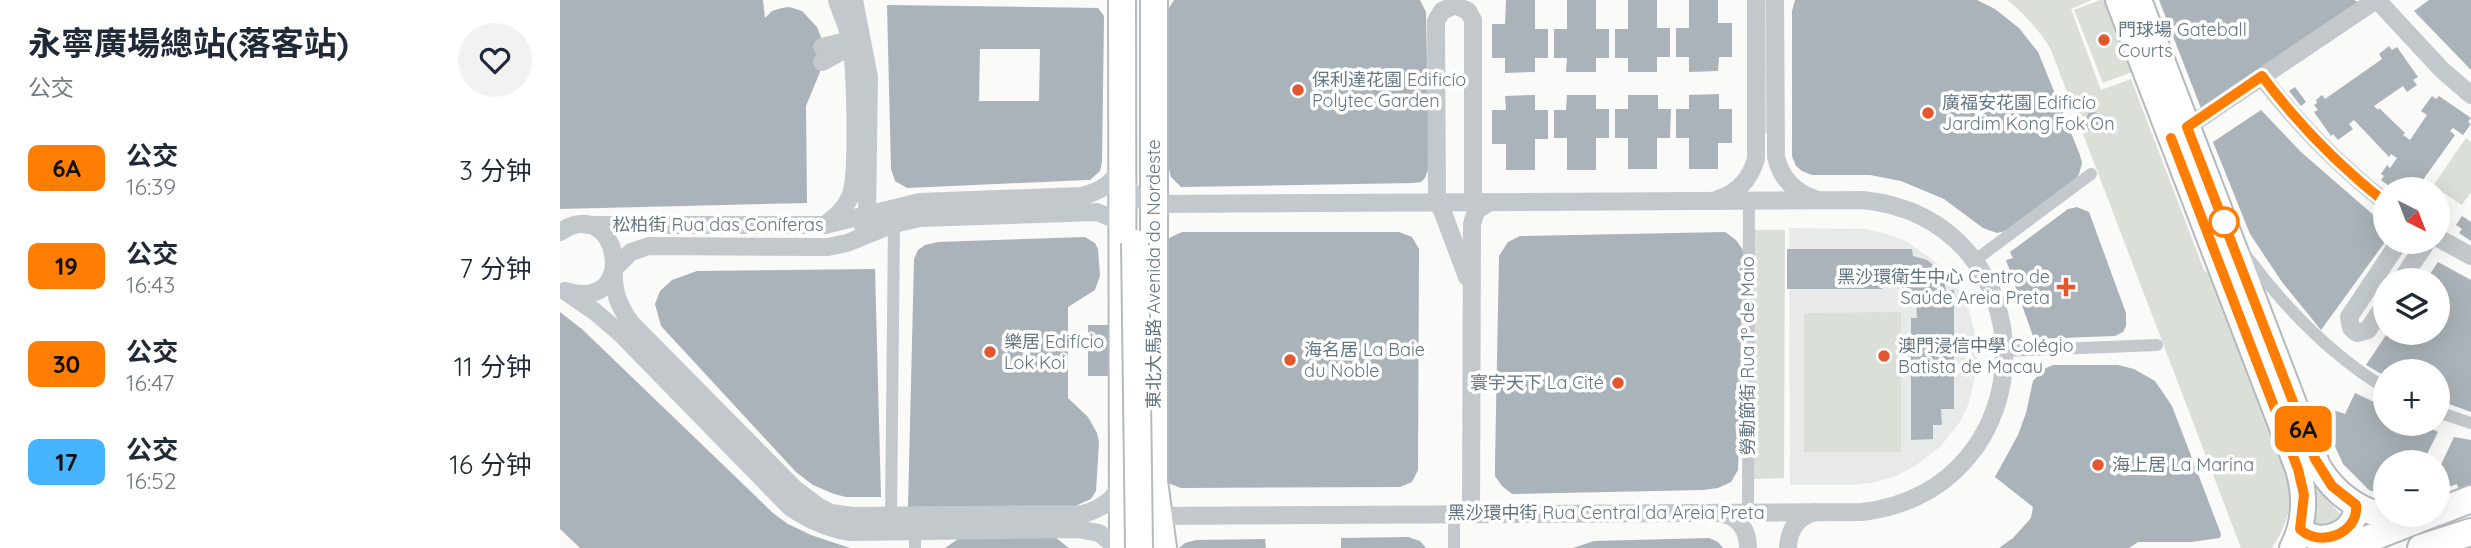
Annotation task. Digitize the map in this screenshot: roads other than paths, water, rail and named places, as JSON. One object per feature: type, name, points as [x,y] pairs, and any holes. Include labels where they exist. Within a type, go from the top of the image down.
[{"type":"main road","name":"東北大馬路 Avenida do Nordeste","points":[[1122,0],[1122,170],[1128,238],[1123,480],[1126,546]]},
{"type":"main road","name":"東北大馬路 Avenida do Nordeste","points":[[1154,0],[1154,481],[1163,548]]},
{"type":"main road","points":[[2118,0],[2227,230],[2318,466],[2337,491],[2356,505],[2373,512]]},
{"type":"main road","points":[[2139,0],[2179,132],[2298,469],[2304,495],[2296,539],[2307,536],[2319,539],[2342,533],[2354,521],[2356,505]]},
{"type":"main road","points":[[1126,546],[1128,238],[1154,204]]},
{"type":"main road","points":[[2450,507],[2471,499]]},
{"type":"main road","points":[[2345,548],[2400,527]]},
{"type":"main road","points":[[2421,548],[2471,532]]},
{"type":"street","points":[[836,0],[851,40]]},
{"type":"street","points":[[1708,201],[1731,194],[1748,178],[1756,159],[1756,0]]},
{"type":"street","points":[[1776,0],[1777,161],[1787,181],[1807,196],[1826,200]]},
{"type":"street","points":[[2179,132],[2376,0],[2442,70],[2471,95]]},
{"type":"street","points":[[1454,548],[1463,514],[1472,291],[1472,221],[1482,202],[1473,20],[1468,10],[1455,5],[1441,10],[1436,21],[1437,203],[1443,210],[1472,291]]},
{"type":"street","points":[[825,225],[843,208],[852,190],[855,93],[851,40],[857,6]]},
{"type":"street","points":[[847,243],[867,215],[869,77],[857,6]]},
{"type":"street","points":[[822,55],[842,51],[851,40]]},
{"type":"street","points":[[2262,76],[2318,143],[2373,191]]},
{"type":"street","points":[[1757,136],[1761,142],[1767,144],[1773,141],[1776,135]]},
{"type":"street","points":[[1122,170],[1137,198],[1154,204]]},
{"type":"street","name":"松柏街 Rua das Coníferas","points":[[562,229],[586,225],[825,225],[920,202],[1082,196],[1109,183],[1122,170]]},
{"type":"street","points":[[1973,261],[2091,174]]},
{"type":"street","name":"黑沙環中街 Rua Central da Areia Preta","points":[[1126,546],[1128,530],[1148,516],[1862,512],[1891,506],[1934,487],[1957,468],[1981,439],[1993,416],[2003,380],[2005,351],[1997,305],[1987,282],[1973,261],[1947,234],[1926,219],[1903,209],[1867,200],[1154,204]]},
{"type":"street","name":"勞動節街 Rua 1º de Maio","points":[[1748,512],[1749,201]]},
{"type":"street","name":"松柏街 Rua das Coníferas","points":[[563,289],[576,294],[598,289],[631,252],[649,246],[828,247],[847,243],[894,224],[938,217],[1097,212],[1114,219],[1128,238]]},
{"type":"street","points":[[891,517],[894,224]]},
{"type":"street","points":[[586,225],[604,234],[611,242],[615,252],[613,289],[631,323],[795,489],[831,513],[891,517],[1083,514],[1099,508],[1115,496],[1123,480]]},
{"type":"street","points":[[2227,230],[2296,316],[2340,358],[2373,380]]},
{"type":"street","points":[[2450,245],[2471,256]]},
{"type":"street","points":[[2373,280],[2348,317],[2351,328],[2357,333],[2368,330],[2373,322]]},
{"type":"street","points":[[563,289],[620,333],[776,494],[805,517],[836,530],[915,539],[1077,529],[1099,533],[1126,546]]},
{"type":"street","points":[[2005,351],[2158,345]]},
{"type":"street","points":[[2450,416],[2471,423]]},
{"type":"street","points":[[1154,481],[1157,494],[1164,504],[1174,511],[1191,516]]},
{"type":"street","points":[[1720,512],[1734,517],[1742,524],[1748,539],[1748,548]]},
{"type":"street","points":[[1788,548],[1790,533],[1795,524],[1807,514],[1817,512]]},
{"type":"place","name":"門球場 Gateball Courts","points":[[2104,40]]},
{"type":"place","name":"保利達花園 Edificío Polytec Garden","points":[[1298,90]]},
{"type":"place","name":"廣福安花園 Edificío Jardim Kong Fok On","points":[[1928,113]]},
{"type":"place","name":"黑沙環衛生中心 Centro de Saúde Areia Preta","points":[[2066,287]]},
{"type":"place","name":"樂居 Edifício Lok Koi","points":[[990,352]]},
{"type":"place","name":"澳門浸信中學 Colégio Batista de Macau","points":[[1884,356]]},
{"type":"place","name":"海名居 La Baie du Noble","points":[[1290,360]]},
{"type":"place","name":"寰宇天下 La Cité","points":[[1618,383]]},
{"type":"place","name":"海上居 La Marina","points":[[2098,465]]}]
